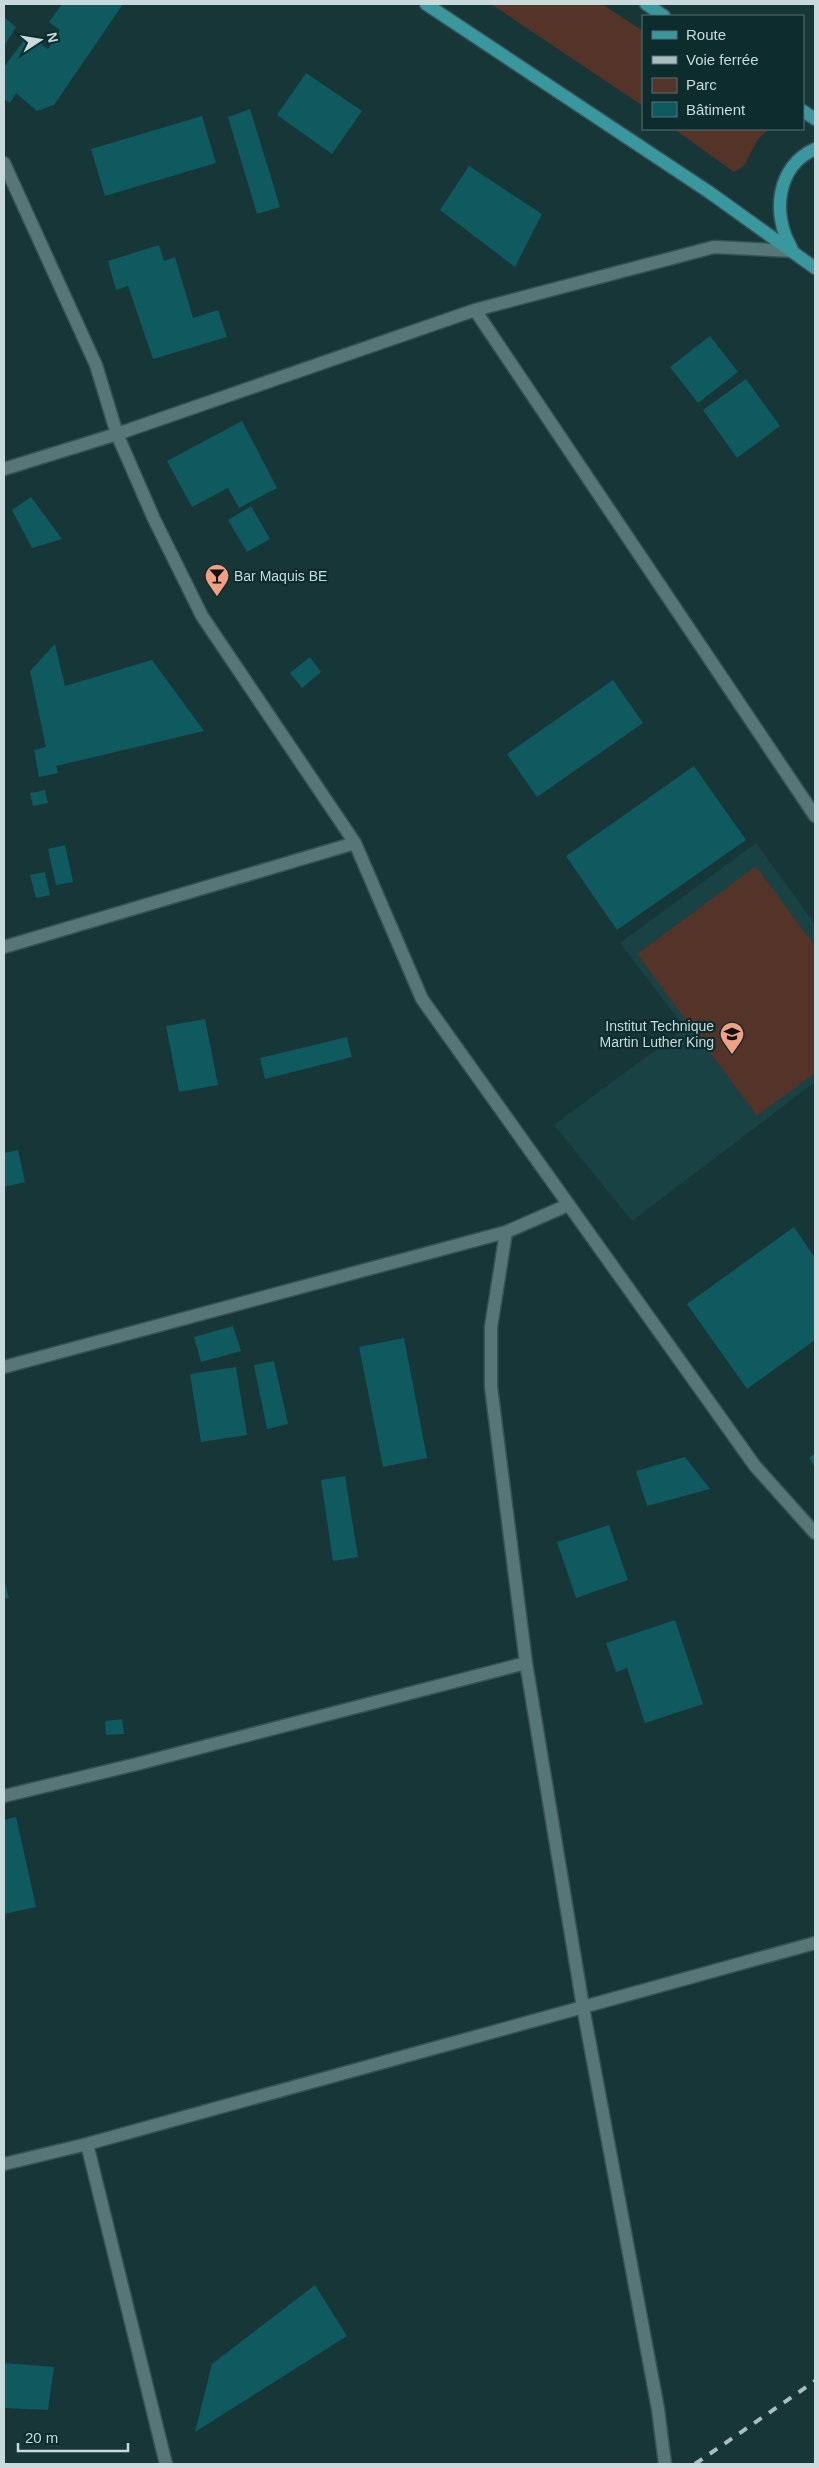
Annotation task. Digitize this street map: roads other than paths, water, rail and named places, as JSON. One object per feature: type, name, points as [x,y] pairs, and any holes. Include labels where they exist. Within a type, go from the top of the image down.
[{"type":"main road","points":[[426,4],[709,192],[815,268]]},
{"type":"main road","points":[[646,4],[662,15]]},
{"type":"main road","points":[[804,112],[815,119]]},
{"type":"main road","points":[[793,252],[784,235],[779,216],[779,197],[785,179],[796,163],[815,149]]},
{"type":"street","points":[[4,163],[96,365],[117,434],[154,519],[202,616],[355,843],[422,999],[755,1466],[815,1533]]},
{"type":"street","points":[[4,469],[117,434],[475,310],[714,247],[793,252]]},
{"type":"street","points":[[475,310],[815,816]]},
{"type":"street","points":[[4,947],[355,843]]},
{"type":"street","points":[[4,1367],[506,1232],[568,1205]]},
{"type":"street","points":[[506,1232],[491,1327],[491,1387],[526,1663],[583,2007],[658,2409],[665,2464]]},
{"type":"street","points":[[4,1796],[137,1764],[526,1663]]},
{"type":"street","points":[[4,2164],[87,2144],[741,1965],[815,1943]]},
{"type":"street","points":[[87,2144],[166,2464]]},
{"type":"railway","points":[[695,2464],[815,2381]]},
{"type":"place","name":"Bar Maquis BE","points":[[217,597]]},
{"type":"place","name":"Institut Technique Martin Luther King","points":[[732,1055]]}]
